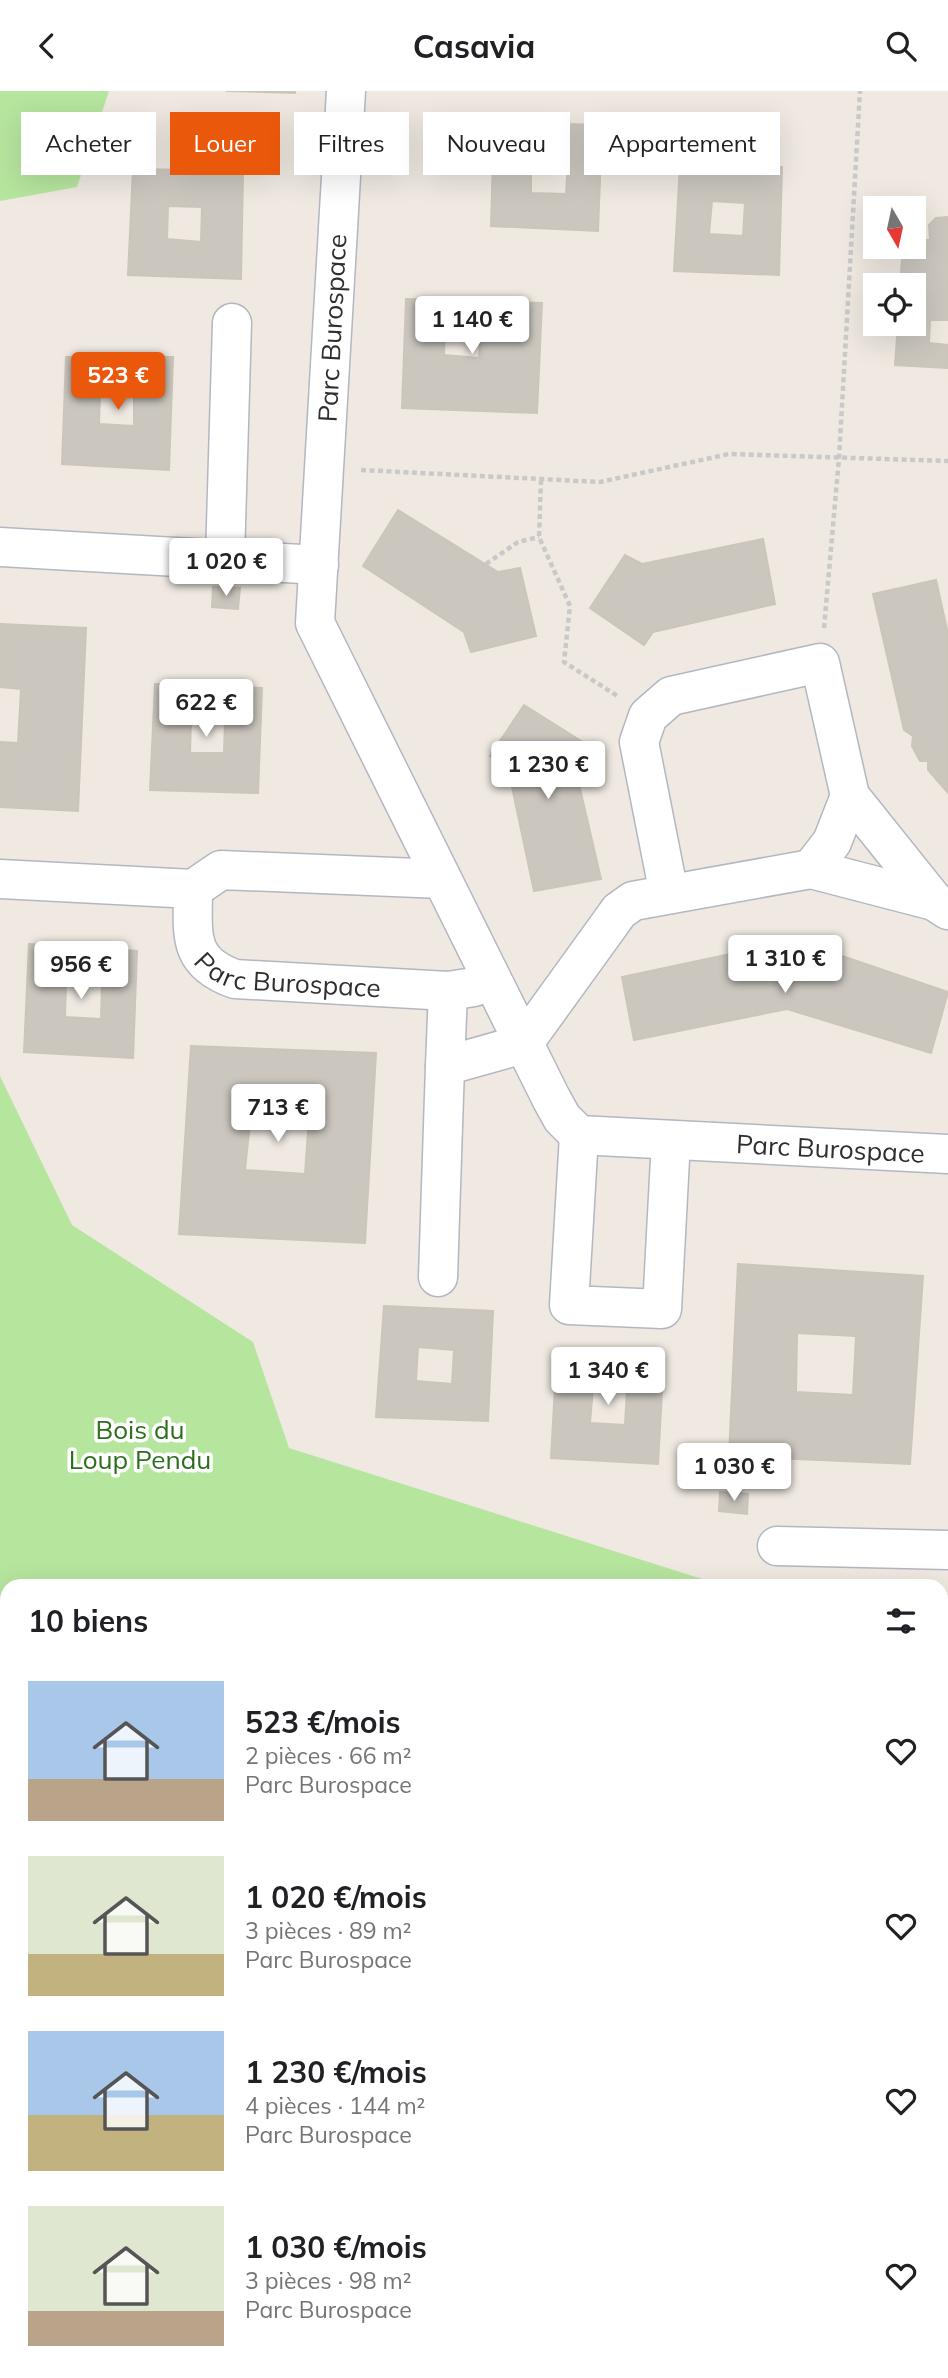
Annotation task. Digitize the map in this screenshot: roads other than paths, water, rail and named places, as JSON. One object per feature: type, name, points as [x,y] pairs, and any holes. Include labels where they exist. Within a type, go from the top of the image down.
[{"type":"street","name":"Parc Burospace","points":[[346,91],[315,623],[562,1118],[579,1135],[948,1154]]},
{"type":"street","points":[[225,558],[232,323]]},
{"type":"street","points":[[0,547],[318,565]]},
{"type":"street","points":[[669,894],[639,742],[648,716],[671,696],[821,663],[850,796],[941,905]]},
{"type":"street","points":[[811,869],[832,842],[850,796]]},
{"type":"street","points":[[445,1066],[523,1044],[619,911],[633,901],[811,869],[941,905]]},
{"type":"street","points":[[0,879],[193,889],[221,870],[442,879]]},
{"type":"street","name":"Parc Burospace","points":[[193,889],[194,936],[197,949],[205,963],[218,973],[235,979],[448,991],[494,984]]},
{"type":"street","points":[[438,1277],[448,991]]},
{"type":"street","points":[[579,1135],[569,1304],[662,1309],[671,1140]]},
{"type":"street","points":[[777,1546],[948,1550]]},
{"type":"park label","name":"Bois du Loup Pendu","points":[[140,1444]]}]
